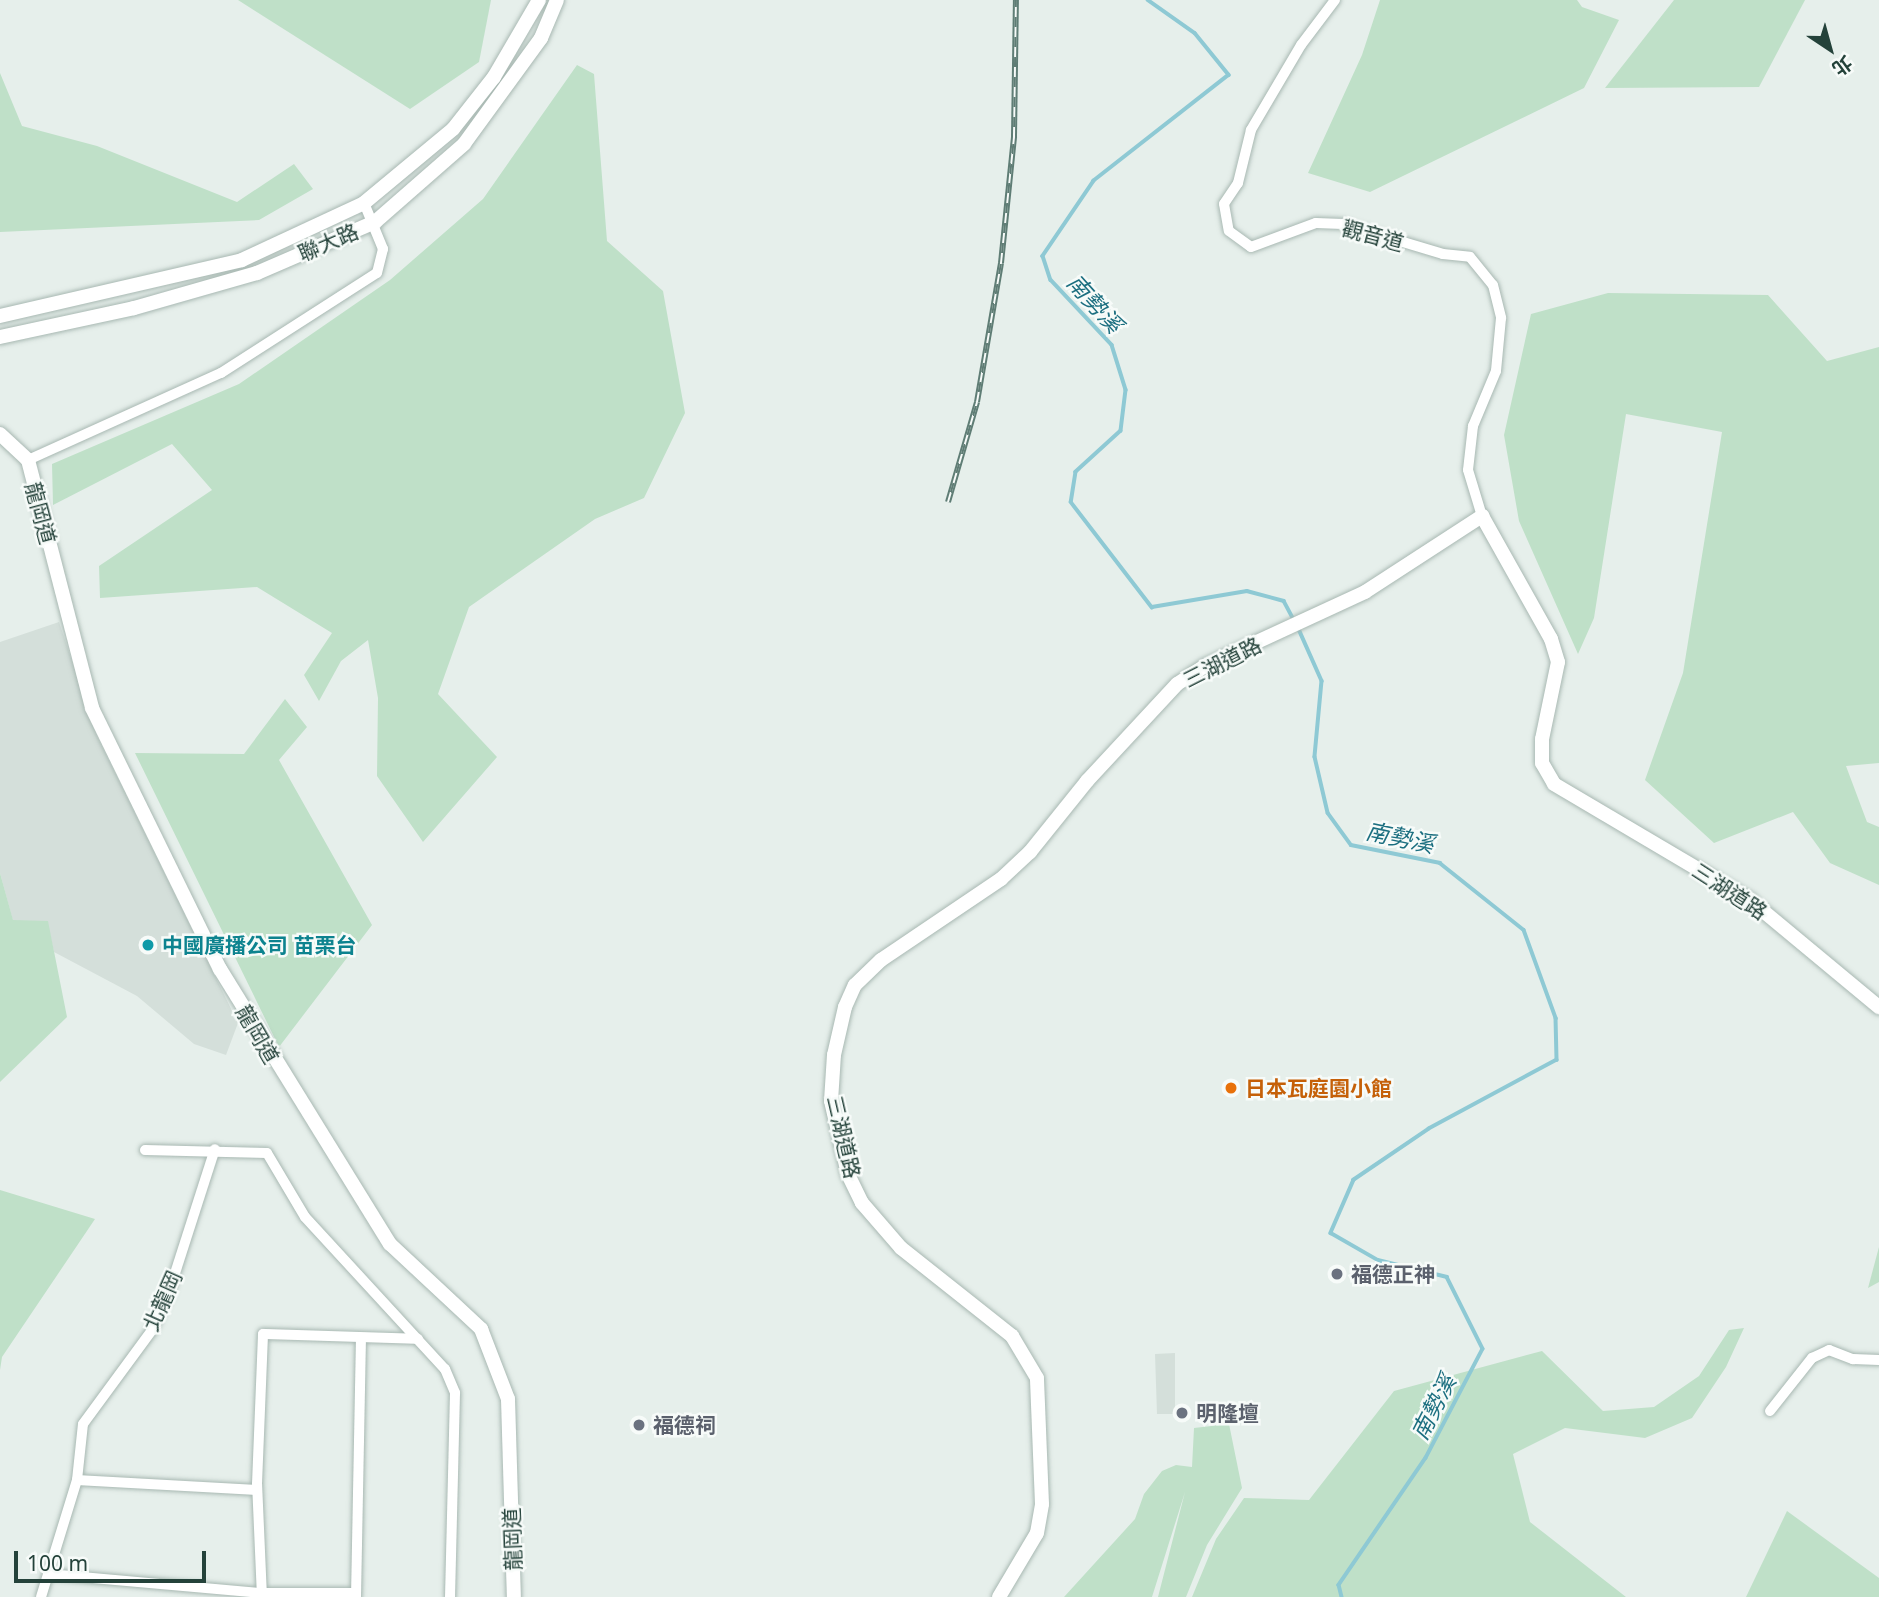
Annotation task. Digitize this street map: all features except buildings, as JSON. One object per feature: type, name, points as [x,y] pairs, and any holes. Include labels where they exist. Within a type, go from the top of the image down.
[{"type":"street","name":"聯大路","points":[[0,316],[242,260],[364,203],[453,129],[494,77],[539,0]]},
{"type":"street","name":"聯大路","points":[[0,337],[134,308],[257,273],[375,222],[441,165],[506,93],[541,38],[557,0]]},
{"type":"street","name":"觀音道","points":[[1335,0],[1301,45],[1251,130],[1238,183],[1224,204],[1229,231],[1251,247],[1316,223],[1343,224],[1443,254],[1470,257],[1493,285],[1501,318],[1496,371],[1472,426],[1468,470],[1482,516]]},
{"type":"street","points":[[28,460],[221,373],[377,273],[383,249],[375,222],[364,203]]},
{"type":"street","name":"龍岡道","points":[[5,439],[28,460],[92,708],[220,969],[390,1244],[481,1329],[508,1399],[514,1597]]},
{"type":"street","name":"三湖道路","points":[[999,1597],[1037,1533],[1042,1504],[1037,1378],[1012,1336],[901,1248],[862,1203],[848,1174],[831,1101],[834,1055],[845,1007],[855,985],[881,960],[1001,879],[1074,803],[1087,781],[1177,684],[1205,666],[1365,592],[1482,516],[1551,639],[1558,662],[1542,739],[1542,764],[1553,784],[1750,900],[1879,1007]]},
{"type":"street","points":[[145,1150],[215,1149],[267,1153],[305,1217],[445,1369],[455,1393],[450,1597]]},
{"type":"street","name":"北龍岡","points":[[41,1597],[77,1480],[83,1424],[152,1330],[169,1292],[215,1149]]},
{"type":"street","points":[[262,1595],[257,1490],[263,1334],[418,1339]]},
{"type":"street","points":[[48,1574],[262,1595],[356,1595],[361,1339]]},
{"type":"street","points":[[1770,1411],[1812,1358],[1829,1350],[1853,1359],[1879,1360]]},
{"type":"street","points":[[77,1480],[257,1490]]},
{"type":"shaded area","points":[[59,622],[97,736],[238,1023],[226,1055],[194,1044],[137,996],[54,952],[47,921],[13,921],[0,873],[0,642]]},
{"type":"shaded area","points":[[1175,1353],[1175,1414],[1157,1414],[1155,1354]]},
{"type":"green space","points":[[238,0],[491,0],[479,62],[410,109]]},
{"type":"green space","points":[[1380,0],[1577,0],[1582,7],[1619,20],[1584,88],[1370,192],[1308,173],[1362,55]]},
{"type":"green space","points":[[1674,0],[1805,0],[1759,87],[1605,88]]},
{"type":"green space","points":[[577,65],[594,74],[607,241],[663,291],[685,413],[644,498],[595,519],[469,607],[438,694],[497,757],[423,842],[377,776],[378,698],[368,640],[341,661],[319,701],[304,675],[332,633],[257,587],[100,598],[99,566],[212,490],[172,444],[53,505],[52,464],[239,384],[390,280],[483,199]]},
{"type":"green space","points":[[0,73],[22,126],[97,146],[237,202],[294,164],[313,189],[259,220],[0,232]]},
{"type":"green space","points":[[1608,293],[1768,295],[1827,361],[1879,347],[1879,763],[1846,766],[1867,822],[1879,827],[1879,885],[1830,863],[1793,812],[1714,843],[1645,780],[1683,673],[1722,432],[1626,414],[1594,618],[1578,654],[1519,521],[1504,435],[1531,314]]},
{"type":"green space","points":[[285,699],[307,727],[279,760],[372,925],[279,1047],[135,753],[244,754]]},
{"type":"green space","points":[[0,873],[13,920],[48,921],[67,1017],[0,1082]]},
{"type":"green space","points":[[0,1190],[95,1219],[2,1357],[0,1370]]},
{"type":"green space","points":[[1879,1247],[1879,1282],[1868,1288]]},
{"type":"green space","points":[[1744,1328],[1726,1367],[1692,1418],[1645,1438],[1565,1428],[1513,1454],[1530,1522],[1626,1597],[1192,1597],[1216,1539],[1244,1498],[1309,1500],[1394,1391],[1542,1351],[1603,1411],[1654,1407],[1699,1376],[1729,1330]]},
{"type":"green space","points":[[1229,1424],[1242,1488],[1207,1545],[1186,1597],[1158,1597],[1185,1492],[1152,1597],[1064,1597],[1135,1519],[1144,1494],[1162,1471],[1176,1465],[1192,1467],[1194,1428]]},
{"type":"green space","points":[[1787,1511],[1879,1578],[1879,1597],[1746,1597]]},
{"type":"waterway","name":"南勢溪","points":[[1148,0],[1195,33],[1229,75],[1094,181],[1043,256],[1051,280],[1112,345],[1126,390],[1121,431],[1076,472],[1071,502],[1152,607],[1247,591],[1284,601],[1294,620]]},
{"type":"waterway","name":"南勢溪","points":[[1298,627],[1322,681],[1315,757],[1328,813],[1351,845],[1440,863],[1524,930],[1556,1018],[1557,1060],[1429,1129],[1354,1180],[1331,1233],[1378,1260],[1447,1277],[1483,1349],[1426,1458],[1339,1585],[1342,1597]]},
{"type":"railway","points":[[948,502],[977,402],[1001,263],[1014,137],[1016,0]]},
{"type":"place","name":"中國廣播公司 苗栗台","points":[[148,945]]},
{"type":"place","name":"日本瓦庭園小館","points":[[1231,1088]]},
{"type":"place","name":"福德正神","points":[[1337,1274]]},
{"type":"place","name":"明隆壇","points":[[1182,1413]]},
{"type":"place","name":"福德祠","points":[[639,1425]]}]
